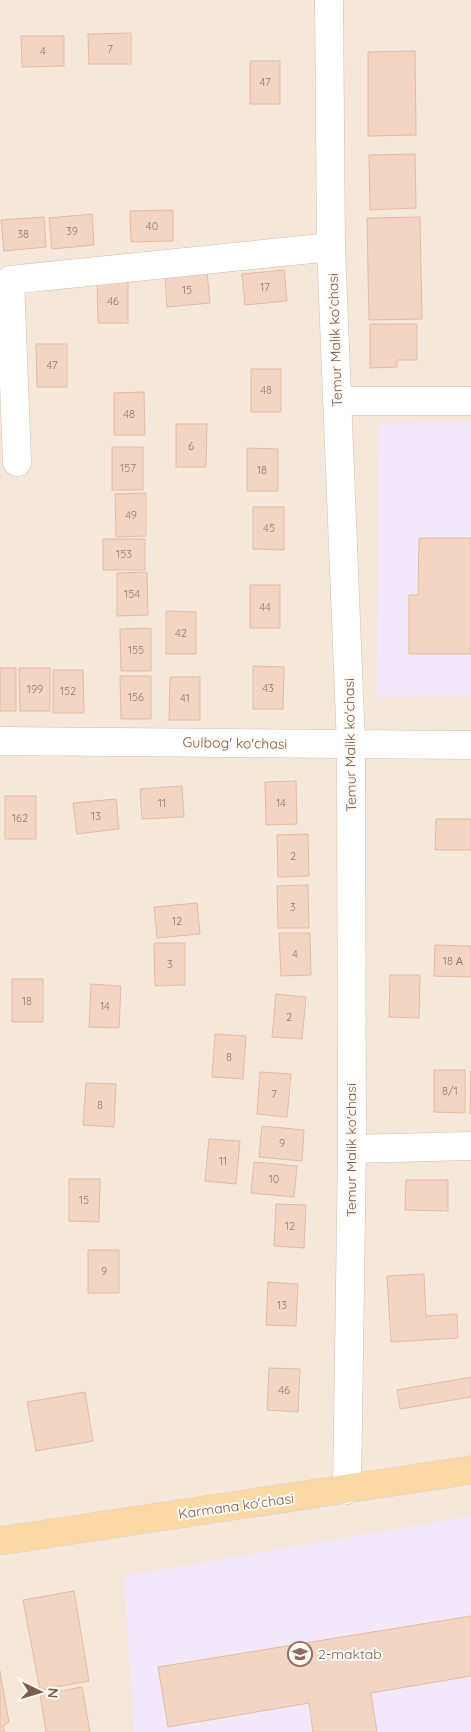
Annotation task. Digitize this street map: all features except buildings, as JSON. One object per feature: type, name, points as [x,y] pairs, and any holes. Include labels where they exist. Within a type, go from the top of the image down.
[{"type":"main road","name":"Karmana ko'chasi","points":[[0,1541],[471,1470]]},
{"type":"street","name":"Temur Malik ko'chasi","points":[[329,0],[331,247],[351,745],[352,1149],[347,1490]]},
{"type":"street","points":[[17,462],[10,280],[331,247]]},
{"type":"street","points":[[337,401],[471,401]]},
{"type":"street","name":"Gulbog' ko'chasi","points":[[0,741],[471,745]]},
{"type":"street","points":[[352,1149],[471,1146]]},
{"type":"shaded area","points":[[0,0],[471,0],[471,1732],[0,1732]]},
{"type":"shaded area","points":[[471,422],[471,696],[377,697],[379,423]]},
{"type":"shaded area","name":"2-maktab","points":[[471,1516],[471,1732],[134,1732],[124,1576]]},
{"type":"place","name":"2-maktab","points":[[300,1654]]}]
